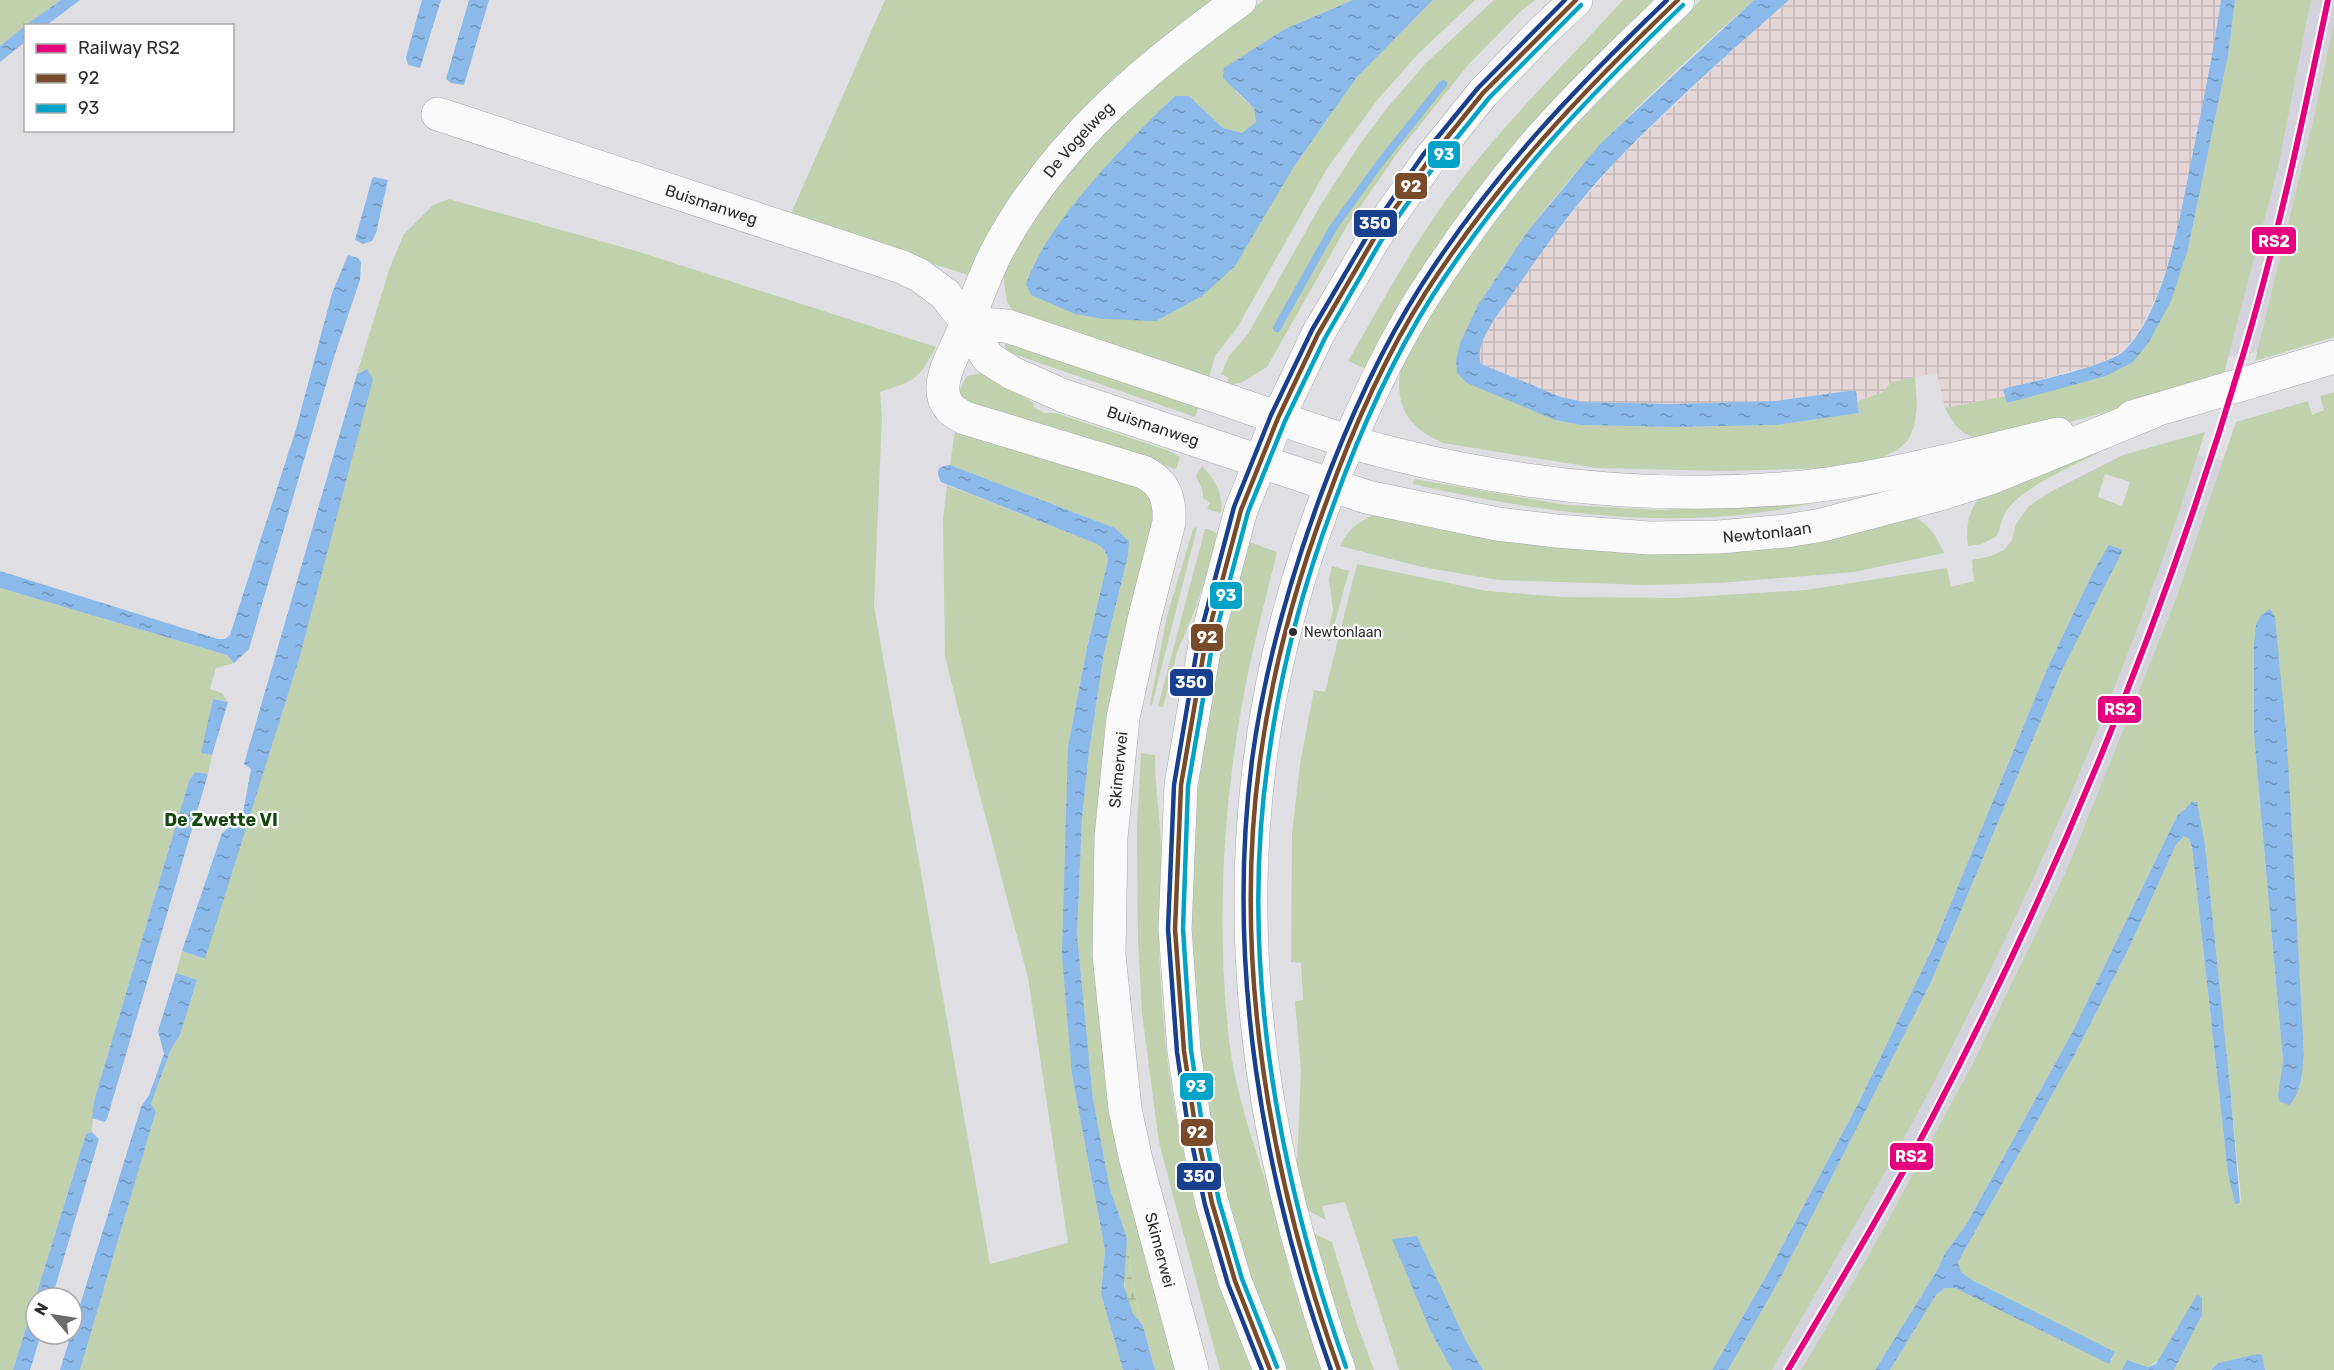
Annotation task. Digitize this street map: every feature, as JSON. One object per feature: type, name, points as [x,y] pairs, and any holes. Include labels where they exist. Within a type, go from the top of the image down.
[{"type":"street","name":"De Vogelweg","points":[[967,323],[979,286],[999,247],[1026,204],[1078,137],[1108,106],[1176,46],[1240,0]]},
{"type":"street","points":[[1270,1370],[1235,1281],[1212,1203],[1196,1129],[1184,1051],[1175,928],[1181,785],[1205,645],[1236,526],[1278,418],[1318,334],[1369,246],[1429,160],[1483,93],[1576,0]]},
{"type":"street","points":[[1339,1370],[1328,1341],[1290,1212],[1271,1130],[1254,997],[1250,899],[1256,794],[1264,726],[1277,658],[1308,545],[1331,485],[1385,364],[1420,303],[1485,207],[1535,145],[1609,67],[1678,0]]},
{"type":"street","name":"Buismanweg","points":[[438,114],[902,267],[920,275],[945,294],[967,323],[988,358],[1012,373],[1064,396],[1331,485]]},
{"type":"street","points":[[967,323],[1007,326],[1278,418]]},
{"type":"street","name":"Skimerwei","points":[[967,323],[942,382],[943,395],[950,408],[965,418],[1143,472],[1155,478],[1170,505],[1169,522],[1144,620],[1123,718],[1111,837],[1109,956],[1125,1109],[1136,1160],[1192,1370]]},
{"type":"street","name":"Newtonlaan","points":[[1278,418],[1349,442],[1435,463],[1529,480],[1658,491],[1779,489],[1823,485],[1866,477],[2152,412],[2334,357]]},
{"type":"street","name":"Newtonlaan","points":[[1331,485],[1367,497],[1423,510],[1497,524],[1556,531],[1649,538],[1753,535],[1822,525],[1940,494],[1993,477],[2152,412]]},
{"type":"shaded area","points":[[1789,0],[2221,0],[2214,54],[2174,246],[2157,296],[2137,334],[2123,351],[2101,363],[2004,389],[2006,396],[1945,408],[1937,373],[1892,382],[1883,392],[1858,401],[1855,390],[1775,401],[1672,404],[1584,402],[1561,397],[1481,364],[1478,358],[1483,339],[1500,312],[1545,246],[1617,160]]},
{"type":"shaded area","points":[[2311,0],[2334,0],[2334,21],[2314,117],[2258,352],[2228,357],[2278,168]]},
{"type":"shaded area","points":[[2198,455],[2224,461],[2177,596],[2068,867],[1972,1065],[1869,1255],[1801,1370],[1772,1370],[1844,1245],[2105,713],[2150,594]]},
{"type":"green space","points":[[0,0],[61,0],[29,24],[24,24],[24,28],[0,46]]},
{"type":"green space","points":[[885,0],[1214,0],[1162,38],[1114,78],[1079,114],[968,275],[789,218]]},
{"type":"green space","points":[[1264,0],[1353,0],[1285,29],[1235,91],[1254,108],[1257,122],[1242,133],[1223,128],[1189,96],[1175,96],[1116,156],[1080,199],[1032,268],[1104,319],[1129,318],[1293,168],[1357,77],[1433,0],[1475,0],[1418,54],[1379,98],[1328,167],[1237,328],[1215,356],[1207,384],[1013,311],[1007,302],[1003,272],[1049,198],[1106,128],[1189,53]]},
{"type":"green space","points":[[1494,0],[1535,0],[1520,12],[1469,64],[1399,151],[1348,224],[1267,367],[1241,383],[1226,385],[1229,378],[1221,374],[1229,356],[1248,334],[1320,206],[1360,144],[1387,108],[1426,63]]},
{"type":"green space","points":[[1623,0],[1658,0],[1368,370],[1348,361],[1416,245],[1446,200],[1520,110]]},
{"type":"green space","points":[[1701,0],[1754,0],[1620,125],[1530,228],[1469,323],[1456,360],[1555,420],[1581,425],[1673,427],[1777,425],[1859,413],[1858,401],[1883,392],[1891,382],[1915,377],[1917,406],[1914,427],[1908,440],[1899,449],[1873,462],[1836,468],[1725,471],[1597,468],[1443,443],[1425,433],[1412,422],[1403,406],[1400,397],[1400,377],[1412,346],[1454,279],[1514,193],[1557,142],[1604,93]]},
{"type":"green space","points":[[2235,0],[2311,0],[2278,168],[2224,373],[2146,401],[1997,442],[1965,434],[1955,424],[1945,408],[2006,396],[2007,403],[2133,362],[2188,249],[2228,56]]},
{"type":"green space","points":[[2334,21],[2334,337],[2255,361],[2314,117]]},
{"type":"green space","points":[[449,199],[633,250],[936,347],[925,366],[915,377],[901,385],[880,392],[882,417],[874,606],[990,1264],[1068,1243],[1028,978],[945,656],[943,519],[947,485],[1095,543],[1105,552],[1108,560],[1087,648],[1068,746],[1072,1075],[1105,1250],[1101,1294],[1123,1370],[80,1370],[156,1111],[151,1104],[171,1049],[180,1035],[197,981],[176,973],[182,951],[204,959],[300,656],[340,500],[363,370],[357,374],[390,267],[404,234],[433,205]]},
{"type":"green space","points":[[1010,340],[1201,400],[1195,417],[1005,351],[1005,344]]},
{"type":"green space","points":[[982,373],[1034,403],[1033,407],[1045,413],[1056,413],[1167,450],[1180,457],[1176,469],[959,400],[960,389],[967,376]]},
{"type":"green space","points":[[2334,392],[2334,1370],[2265,1370],[2262,1355],[2218,1363],[2211,1370],[2174,1370],[2202,1315],[2175,1333],[2159,1360],[2148,1367],[2128,1360],[2122,1370],[1890,1370],[1936,1295],[1945,1288],[1955,1288],[2112,1360],[2114,1352],[1972,1280],[1961,1272],[1958,1262],[2075,1054],[2127,952],[2176,845],[2184,836],[2189,839],[2192,847],[2228,1174],[2235,1204],[2240,1203],[2205,844],[2197,803],[2185,808],[2177,816],[2073,1031],[1966,1225],[1945,1253],[1938,1269],[1875,1370],[1801,1370],[1869,1255],[1972,1065],[2068,867],[2177,596],[2236,422],[2308,401],[2312,415],[2324,410],[2320,396]],"holes":[[[2254,645],[2297,937],[2304,1054],[2300,1085],[2278,1095],[2283,1061],[2254,735]]]},
{"type":"green space","points":[[955,431],[1129,483],[1148,495],[1155,507],[1097,858],[1176,1370],[1155,1370],[1133,1288],[1127,1238],[1110,1189],[1093,1099],[1077,935],[1082,819],[1089,752],[1104,653],[1128,556],[1129,541],[1115,528],[950,465]]},
{"type":"green space","points":[[2205,432],[2178,516],[2117,682],[2048,846],[1933,1084],[1772,1370],[1728,1370],[1781,1277],[1931,982],[2062,670],[2122,550],[2094,570],[2047,669],[1933,947],[1860,1100],[1769,1271],[1712,1370],[1483,1370],[1465,1339],[1431,1332],[1452,1370],[1399,1370],[1345,1202],[1322,1206],[1326,1220],[1305,1209],[1297,1163],[1301,1070],[1295,1001],[1303,1000],[1301,963],[1291,962],[1292,833],[1300,764],[1314,690],[1325,692],[1357,564],[1487,591],[1563,597],[1676,598],[1806,590],[1947,568],[1951,587],[1974,581],[1972,560],[1991,556],[2004,550],[2012,540],[2016,524],[2029,506],[2050,492],[2123,455]],"holes":[[[2105,474],[2130,482],[2122,506],[2098,497]]]},
{"type":"green space","points":[[2105,443],[2104,450],[2052,476],[2014,501],[2002,519],[1997,536],[1982,544],[1968,546],[1969,518],[1976,502],[1984,494],[2036,469]]},
{"type":"green space","points":[[1202,466],[1217,487],[1221,499],[1221,513],[1207,509],[1210,503],[1203,498],[1196,476]]},
{"type":"green space","points":[[1414,479],[1566,505],[1662,510],[1857,495],[1785,509],[1730,516],[1637,517],[1524,506],[1413,484]]},
{"type":"green space","points":[[1381,512],[1527,535],[1912,516],[1932,531],[1944,553],[1854,572],[1719,583],[1645,585],[1499,580],[1422,567],[1340,546],[1357,524]]},
{"type":"green space","points":[[1196,527],[1152,705],[1150,704],[1167,616],[1193,529]]},
{"type":"green space","points":[[1205,529],[1218,534],[1197,605],[1178,650],[1163,707],[1158,706]]},
{"type":"green space","points":[[1247,541],[1277,552],[1245,688],[1231,775],[1223,908],[1225,996],[1229,1040],[1232,1062],[1248,1126],[1295,1287],[1323,1370],[1285,1370],[1250,1275],[1232,1216],[1206,1094],[1198,1034],[1192,912],[1193,850],[1198,789],[1214,668]]},
{"type":"green space","points":[[1332,566],[1349,571],[1330,641],[1326,640],[1333,610],[1329,579]]},
{"type":"green space","points":[[0,588],[227,655],[234,663],[216,668],[210,689],[222,693],[228,702],[213,699],[202,753],[212,755],[208,774],[195,772],[189,781],[94,1101],[92,1132],[86,1134],[39,1286],[24,1286],[24,1334],[13,1370],[0,1370]]},
{"type":"green space","points":[[1141,753],[1155,755],[1161,846],[1159,932],[1161,984],[1165,1037],[1177,1122],[1209,1248],[1252,1370],[1220,1370],[1159,1143],[1142,1013],[1138,942],[1137,827]]},
{"type":"green space","points":[[1311,1232],[1332,1242],[1357,1324],[1374,1370],[1354,1370]]},
{"type":"green space","points":[[1127,1238],[1133,1288],[1143,1326],[1130,1309],[1124,1285]]},
{"type":"water","points":[[61,0],[80,0],[48,24],[27,24]]},
{"type":"water","points":[[422,0],[441,0],[420,68],[408,65],[406,57]]},
{"type":"water","points":[[469,0],[489,0],[464,85],[451,83],[446,79]]},
{"type":"water","points":[[1353,0],[1433,0],[1357,77],[1293,168],[1235,266],[1202,296],[1156,321],[1104,319],[1075,314],[1031,295],[1026,284],[1036,260],[1051,235],[1112,159],[1175,96],[1189,96],[1223,128],[1242,133],[1256,122],[1254,108],[1223,78],[1224,68],[1285,29]]},
{"type":"water","points":[[1754,0],[1789,0],[1659,118],[1589,191],[1549,242],[1495,319],[1481,347],[1481,364],[1561,397],[1584,402],[1672,404],[1775,401],[1856,390],[1859,413],[1777,425],[1673,427],[1581,425],[1555,420],[1467,383],[1457,373],[1456,360],[1460,343],[1478,305],[1527,232],[1600,144]]},
{"type":"water","points":[[2221,0],[2235,0],[2228,56],[2188,249],[2171,301],[2149,342],[2133,362],[2106,376],[2007,403],[2003,389],[2086,368],[2116,356],[2125,350],[2139,333],[2151,311],[2169,262],[2182,209]]},
{"type":"water","points":[[24,27],[24,43],[0,62],[0,46]]},
{"type":"water","points":[[374,177],[388,180],[376,233],[372,241],[363,244],[355,240]]},
{"type":"water","points":[[348,255],[358,258],[361,262],[360,280],[334,357],[249,649],[234,663],[227,655],[0,588],[0,571],[218,639],[225,639],[230,635],[296,429],[332,293]]},
{"type":"water","points":[[367,369],[373,379],[300,656],[205,959],[182,951],[222,833],[242,818],[251,769],[244,764],[357,374]]},
{"type":"water","points":[[950,465],[1115,528],[1129,541],[1128,556],[1104,653],[1089,752],[1082,819],[1077,935],[1093,1099],[1110,1189],[1127,1238],[1124,1286],[1133,1314],[1143,1326],[1155,1370],[1123,1370],[1101,1294],[1105,1250],[1072,1075],[1062,955],[1068,746],[1087,648],[1108,560],[1103,549],[1095,543],[941,482],[939,469]]},
{"type":"water","points":[[2109,545],[2123,550],[2062,670],[1931,982],[1781,1277],[1728,1370],[1712,1370],[1769,1271],[1860,1100],[1933,947],[2047,669],[2094,570]]},
{"type":"water","points":[[2270,609],[2275,617],[2287,743],[2304,1054],[2297,1095],[2289,1105],[2280,1102],[2278,1095],[2283,1061],[2254,735],[2256,625],[2261,615]]},
{"type":"water","points":[[213,699],[228,702],[212,755],[201,753]]},
{"type":"water","points":[[195,772],[208,774],[107,1119],[104,1122],[92,1118],[94,1101],[189,781]]},
{"type":"water","points":[[2192,802],[2197,802],[2205,844],[2240,1203],[2235,1204],[2228,1174],[2192,847],[2189,839],[2184,836],[2176,845],[2127,952],[2075,1054],[1958,1262],[1961,1272],[1972,1280],[2115,1352],[2109,1364],[1955,1288],[1945,1288],[1936,1295],[1890,1370],[1875,1370],[1938,1269],[1945,1253],[1966,1225],[2073,1031],[2177,816]]},
{"type":"water","points":[[176,973],[197,980],[180,1035],[171,1049],[151,1104],[156,1111],[80,1370],[60,1370],[67,1346],[84,1346],[84,1292],[141,1107],[149,1095],[164,1054],[158,1031]]},
{"type":"water","points":[[92,1132],[99,1139],[56,1286],[39,1286],[86,1134]]},
{"type":"water","points":[[1417,1236],[1465,1339],[1483,1370],[1452,1370],[1431,1332],[1392,1239]]},
{"type":"water","points":[[2197,1295],[2202,1297],[2202,1315],[2174,1370],[2122,1370],[2127,1360],[2148,1367],[2156,1364]]},
{"type":"water","points":[[24,1334],[24,1346],[37,1346],[30,1370],[13,1370]]},
{"type":"water","points":[[2262,1355],[2265,1370],[2211,1370],[2218,1363]]},
{"type":"waterway","points":[[1277,328],[1333,228],[1380,163],[1443,84]]},
{"type":"rail line","name":"RS2","points":[[1788,1370],[1897,1182],[1979,1026],[2066,839],[2144,648],[2212,453],[2256,311],[2289,178],[2328,0]]},
{"type":"transit line","name":"350","points":[[1262,1370],[1228,1284],[1205,1205],[1187,1120],[1177,1052],[1168,929],[1174,785],[1198,643],[1234,507],[1271,415],[1312,330],[1369,233],[1423,155],[1478,88],[1565,0]]},
{"type":"transit line","name":"92","points":[[1270,1370],[1235,1281],[1212,1203],[1194,1118],[1184,1051],[1175,929],[1181,785],[1205,645],[1241,510],[1278,418],[1318,334],[1375,237],[1429,160],[1483,93],[1576,0]]},
{"type":"transit line","name":"350","points":[[1331,1370],[1286,1222],[1269,1146],[1256,1070],[1247,992],[1244,915],[1245,837],[1257,726],[1279,627],[1298,561],[1330,470],[1365,389],[1391,337],[1421,286],[1476,207],[1535,135],[1667,0]]},
{"type":"transit line","name":"92","points":[[1339,1370],[1315,1297],[1276,1146],[1263,1069],[1254,992],[1251,914],[1253,837],[1260,760],[1278,662],[1295,598],[1336,476],[1370,395],[1396,343],[1426,292],[1483,212],[1543,138],[1678,0]]},
{"type":"transit line","name":"93","points":[[1277,1367],[1242,1279],[1219,1201],[1201,1117],[1191,1050],[1183,929],[1188,786],[1212,647],[1248,512],[1285,421],[1325,338],[1381,241],[1435,165],[1489,98],[1581,5]]},
{"type":"transit line","name":"93","points":[[1346,1367],[1301,1220],[1284,1144],[1271,1068],[1262,991],[1258,914],[1260,837],[1273,728],[1293,631],[1311,568],[1354,452],[1403,346],[1433,295],[1489,215],[1549,142],[1683,5]]},
{"type":"place","name":"Newtonlaan","points":[[1293,632]]},
{"type":"district","name":"De Zwette VI","points":[[221,820]]}]
